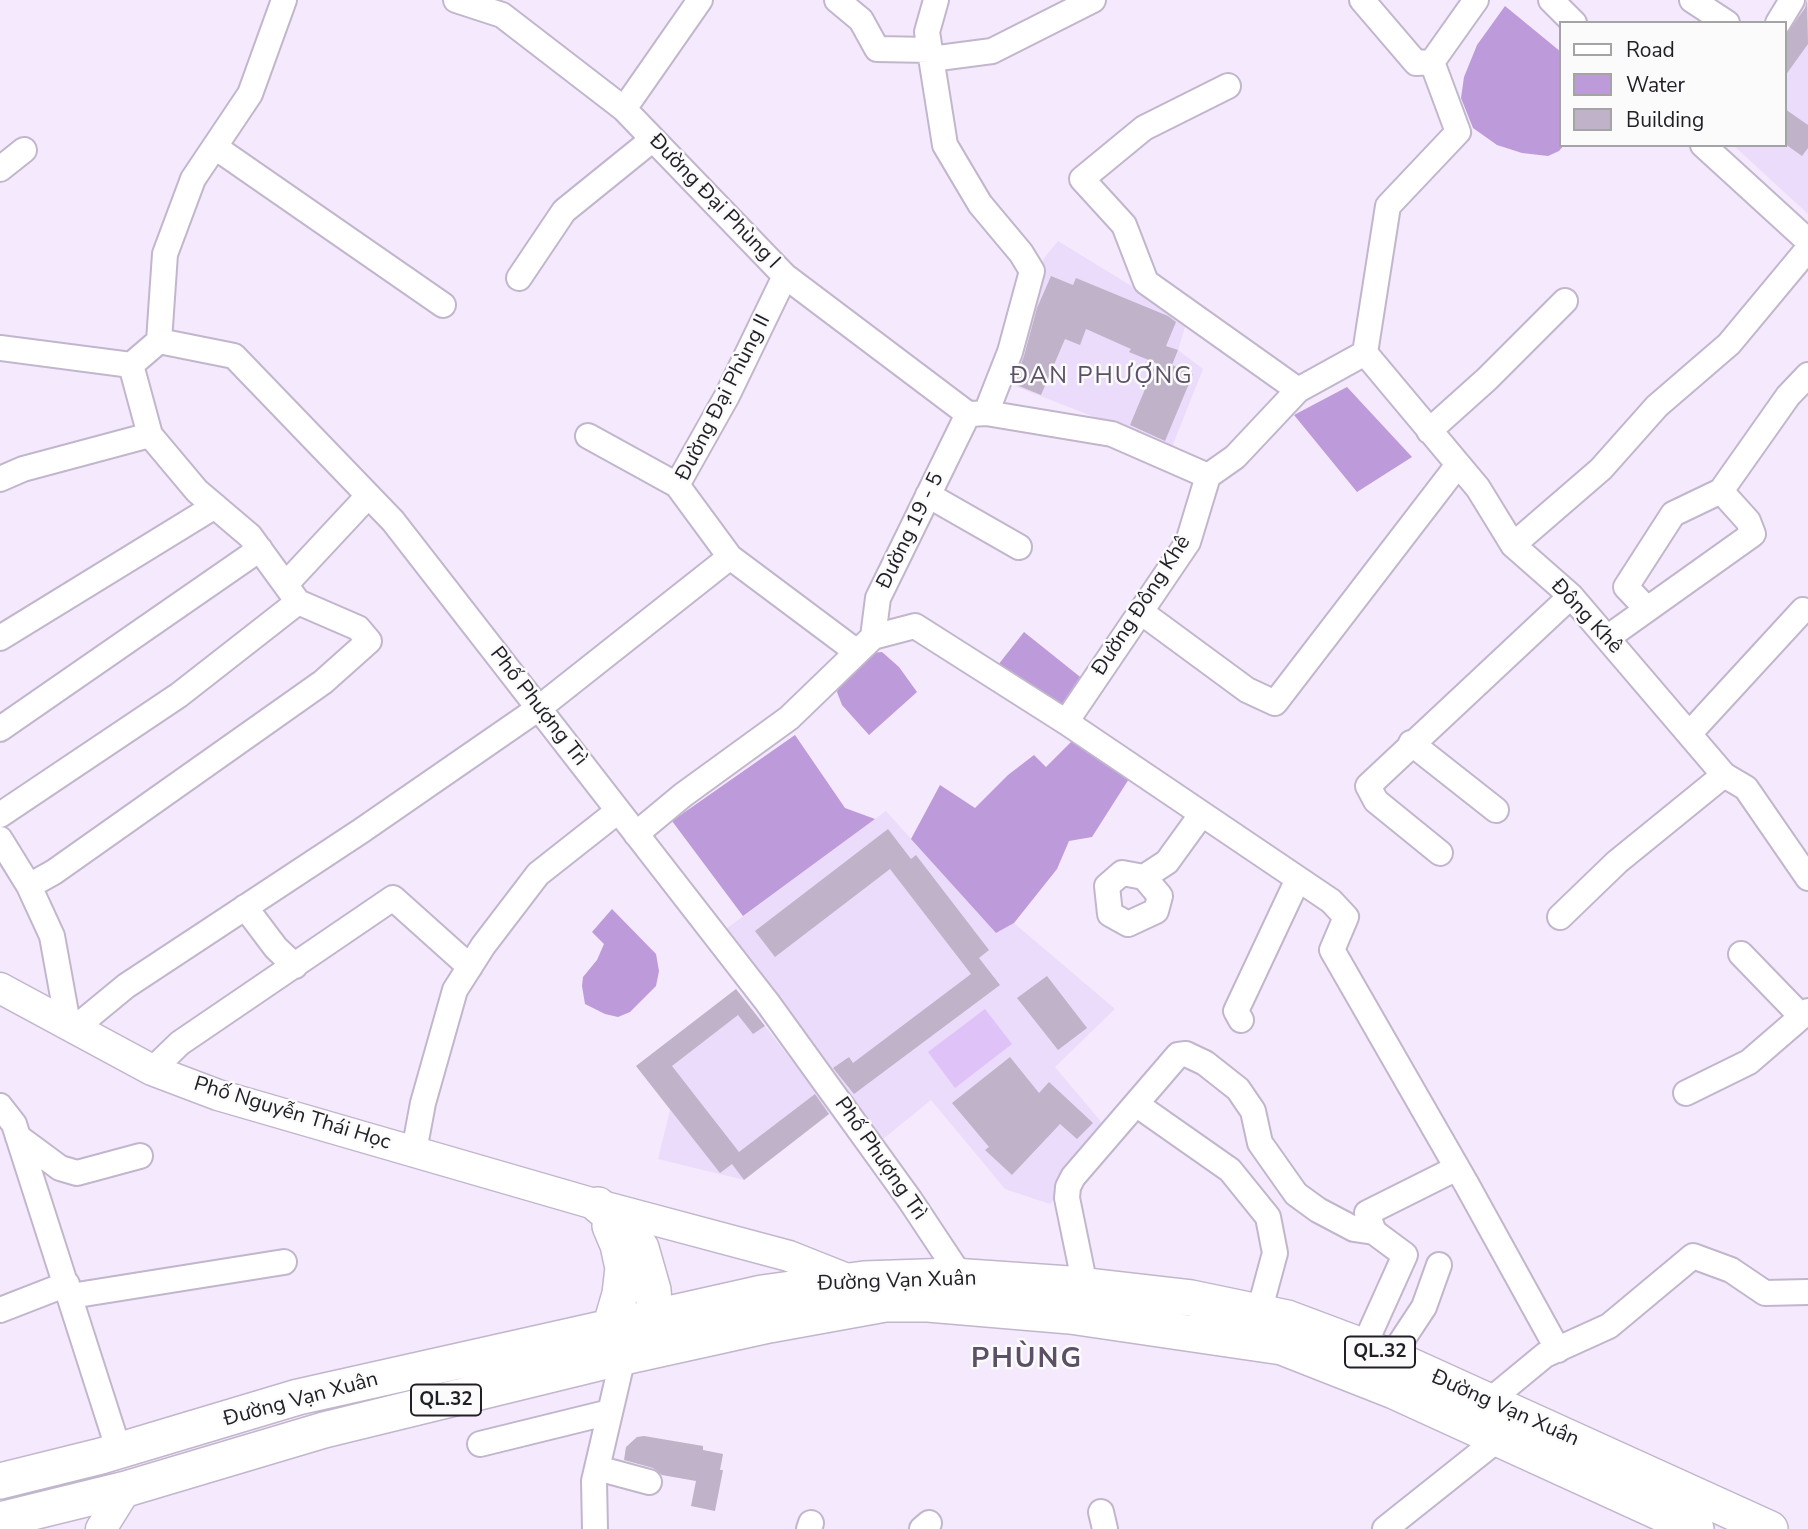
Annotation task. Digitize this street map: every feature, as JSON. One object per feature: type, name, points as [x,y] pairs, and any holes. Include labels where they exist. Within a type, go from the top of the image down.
[{"type":"highway","points":[[598,1205],[631,1233],[641,1248],[653,1290],[655,1317]]},
{"type":"highway","points":[[598,1205],[618,1245],[623,1268],[616,1343]]},
{"type":"highway","name":"Đường Vạn Xuân","points":[[0,1520],[126,1489],[616,1343],[655,1317],[762,1293],[830,1285],[961,1277],[1085,1286],[1191,1298],[1287,1318],[1377,1352],[1493,1420],[1696,1529]]},
{"type":"highway","name":"Đường Vạn Xuân","points":[[830,1285],[885,1304],[928,1304],[1070,1316],[1282,1347],[1394,1391],[1493,1420],[1770,1529]]},
{"type":"highway","name":"Đường Vạn Xuân","points":[[0,1481],[119,1451],[298,1397],[616,1343],[769,1325],[830,1285]]},
{"type":"main road","name":"Phố Nguyễn Thái Học","points":[[0,988],[152,1070],[218,1095],[598,1205],[830,1285]]},
{"type":"main road","points":[[102,1529],[126,1489]]},
{"type":"street","points":[[0,348],[131,365],[159,341],[165,254],[193,179],[250,94],[284,0]]},
{"type":"street","name":"Đường Đại Phùng I","points":[[456,0],[495,5],[502,15],[624,109],[785,276],[977,414]]},
{"type":"street","points":[[624,109],[700,0]]},
{"type":"street","points":[[837,0],[861,20],[877,49],[931,54],[992,51],[1093,0]]},
{"type":"street","points":[[931,54],[927,32],[936,0]]},
{"type":"street","points":[[1362,0],[1416,63],[1432,62]]},
{"type":"street","points":[[1432,62],[1476,0]]},
{"type":"street","points":[[1550,0],[1572,21]]},
{"type":"street","points":[[1692,0],[1724,21]]},
{"type":"street","points":[[1779,21],[1792,0]]},
{"type":"street","name":"Đường 19 - 5","points":[[865,644],[878,598],[928,495],[977,414],[1010,352],[1032,271],[980,204],[945,145],[931,54]]},
{"type":"street","points":[[977,414],[1112,434],[1208,476],[1235,457],[1298,390],[1365,353],[1388,205],[1458,132],[1432,62]]},
{"type":"street","points":[[1228,86],[1144,128],[1083,179],[1124,225],[1146,282],[1298,390]]},
{"type":"street","points":[[519,278],[564,211],[653,139]]},
{"type":"street","points":[[215,147],[443,305]]},
{"type":"street","points":[[1705,147],[1808,241]]},
{"type":"street","points":[[0,169],[24,150]]},
{"type":"street","points":[[1513,545],[1601,469],[1657,406],[1729,344],[1808,249]]},
{"type":"street","name":"Đường Đại Phùng II","points":[[785,276],[727,396],[677,485],[730,557],[865,644]]},
{"type":"street","points":[[1429,431],[1487,379],[1565,301]]},
{"type":"street","name":"Phố Phượng Trì","points":[[159,341],[234,356],[393,522],[767,1002],[910,1200],[961,1277]]},
{"type":"street","name":"Đông Khê","points":[[1365,353],[1478,488],[1513,545],[1570,596],[1724,775],[1746,788],[1804,863]]},
{"type":"street","points":[[29,886],[54,872],[323,682],[369,641],[358,628],[292,593],[250,536],[197,491],[150,435],[131,365]]},
{"type":"street","points":[[1647,609],[1626,587],[1673,514],[1721,491],[1788,396],[1808,375]]},
{"type":"street","points":[[0,479],[23,469],[150,435]]},
{"type":"street","points":[[588,436],[677,485]]},
{"type":"street","points":[[1141,612],[1247,690],[1275,703],[1457,466]]},
{"type":"street","name":"Đường Đông Khê","points":[[1066,722],[1188,542],[1208,476]]},
{"type":"street","points":[[1606,638],[1752,534],[1748,521],[1721,491]]},
{"type":"street","points":[[928,495],[1019,547]]},
{"type":"street","points":[[0,816],[178,695],[292,593],[368,496]]},
{"type":"street","points":[[0,638],[215,506]]},
{"type":"street","points":[[0,729],[260,549]]},
{"type":"street","points":[[0,839],[29,886],[52,936],[72,1026],[126,986],[361,831],[539,708],[730,557]]},
{"type":"street","points":[[1440,853],[1376,801],[1368,786],[1570,596]]},
{"type":"street","points":[[1689,734],[1803,610]]},
{"type":"street","points":[[636,834],[683,795],[789,718],[865,644],[915,626],[1066,722],[1331,901],[1346,917],[1332,950],[1558,1350]]},
{"type":"street","points":[[1411,743],[1496,810]]},
{"type":"street","points":[[1560,917],[1617,862],[1724,775]]},
{"type":"street","points":[[414,1151],[422,1103],[455,990],[483,946],[538,874],[618,811]]},
{"type":"street","points":[[1144,877],[1167,862],[1201,815]]},
{"type":"street","points":[[1241,1020],[1236,1011],[1298,879]]},
{"type":"street","points":[[152,1070],[180,1043],[393,898],[470,967]]},
{"type":"street","points":[[245,907],[276,948],[295,967]]},
{"type":"street","points":[[1686,1094],[1749,1062],[1805,1014],[1741,954]]},
{"type":"street","points":[[1085,1286],[1067,1198],[1068,1188],[1073,1177],[1178,1055],[1185,1054],[1193,1056],[1238,1089],[1253,1111],[1260,1143],[1296,1194],[1318,1210],[1354,1229],[1374,1232],[1405,1255],[1377,1352]]},
{"type":"street","points":[[0,1106],[14,1124],[119,1451]]},
{"type":"street","points":[[1143,1109],[1230,1170],[1268,1217],[1275,1253],[1259,1312]]},
{"type":"street","points":[[18,1137],[60,1168],[78,1173],[140,1156]]},
{"type":"street","points":[[1374,1232],[1367,1213],[1457,1168]]},
{"type":"street","points":[[1385,1529],[1493,1420],[1545,1355],[1609,1326],[1692,1256],[1731,1270],[1765,1293],[1808,1292]]},
{"type":"street","points":[[0,1310],[69,1290],[284,1262]]},
{"type":"street","points":[[1377,1352],[1424,1307],[1439,1265]]},
{"type":"street","points":[[595,1529],[594,1481],[610,1412],[616,1343]]},
{"type":"street","points":[[480,1444],[610,1412]]},
{"type":"street","points":[[597,1468],[649,1482]]},
{"type":"shaded area","points":[[1805,0],[1808,0],[1808,214],[1735,147],[1787,147],[1787,25]]},
{"type":"shaded area","points":[[1058,241],[1187,320],[1178,350],[1203,369],[1172,447],[1004,382],[1044,258]]},
{"type":"shaded area","points":[[886,811],[996,933],[1014,923],[1115,1009],[1055,1067],[1109,1131],[1050,1204],[1005,1189],[931,1100],[883,1139],[726,929]]},
{"type":"shaded area","points":[[736,989],[832,1112],[744,1180],[658,1159],[670,1110],[636,1066]]},
{"type":"shaded area","points":[[985,1009],[1012,1044],[955,1088],[928,1052]]},
{"type":"water","points":[[1505,6],[1560,51],[1560,147],[1562,147],[1559,151],[1548,156],[1522,153],[1497,145],[1473,128],[1461,98],[1464,77],[1477,45]]},
{"type":"water","points":[[1347,387],[1412,457],[1357,492],[1294,415]]},
{"type":"water","points":[[1024,632],[1084,680],[1062,709],[998,665]]},
{"type":"water","points":[[882,652],[899,667],[917,692],[869,735],[842,705],[837,692],[839,685],[871,653]]},
{"type":"water","points":[[795,735],[845,808],[875,819],[743,916],[672,821]]},
{"type":"water","points":[[1078,735],[1134,771],[1092,837],[1069,841],[1057,869],[1014,923],[996,933],[911,839],[940,785],[975,808],[1008,775],[1034,755],[1046,767]]},
{"type":"water","points":[[612,909],[656,954],[659,971],[656,986],[630,1012],[618,1017],[585,1004],[582,986],[583,977],[597,960],[604,944],[592,932]]},
{"type":"building","points":[[1807,0],[1808,44],[1787,73],[1787,33],[1805,8]]},
{"type":"building","points":[[1787,110],[1808,125],[1808,148],[1802,156],[1787,145]]},
{"type":"building","points":[[1051,276],[1073,285],[1076,278],[1168,316],[1176,322],[1166,346],[1178,350],[1172,365],[1193,374],[1165,441],[1130,425],[1156,363],[1086,329],[1080,345],[1065,339],[1041,395],[1014,384],[1037,308]]},
{"type":"building","points":[[888,829],[911,859],[916,855],[989,950],[979,958],[1000,985],[854,1094],[833,1068],[849,1057],[853,1063],[971,974],[890,869],[775,957],[755,931]]},
{"type":"building","points":[[1047,976],[1087,1028],[1058,1050],[1017,998]]},
{"type":"building","points":[[736,989],[765,1026],[753,1034],[738,1015],[672,1066],[739,1152],[815,1094],[829,1114],[744,1180],[732,1164],[720,1173],[636,1066]]},
{"type":"building","points":[[1010,1057],[1039,1093],[1049,1082],[1093,1123],[1077,1139],[1060,1124],[1012,1175],[985,1150],[989,1147],[952,1103]]},
{"type":"building","points":[[637,1437],[703,1446],[703,1450],[723,1454],[720,1470],[723,1470],[715,1511],[691,1506],[696,1481],[662,1475],[653,1468],[624,1460],[626,1447]]},
{"type":"district","name":"ĐAN PHƯỢNG","points":[[1102,377]]},
{"type":"district","name":"PHÙNG","points":[[1027,1360]]}]
